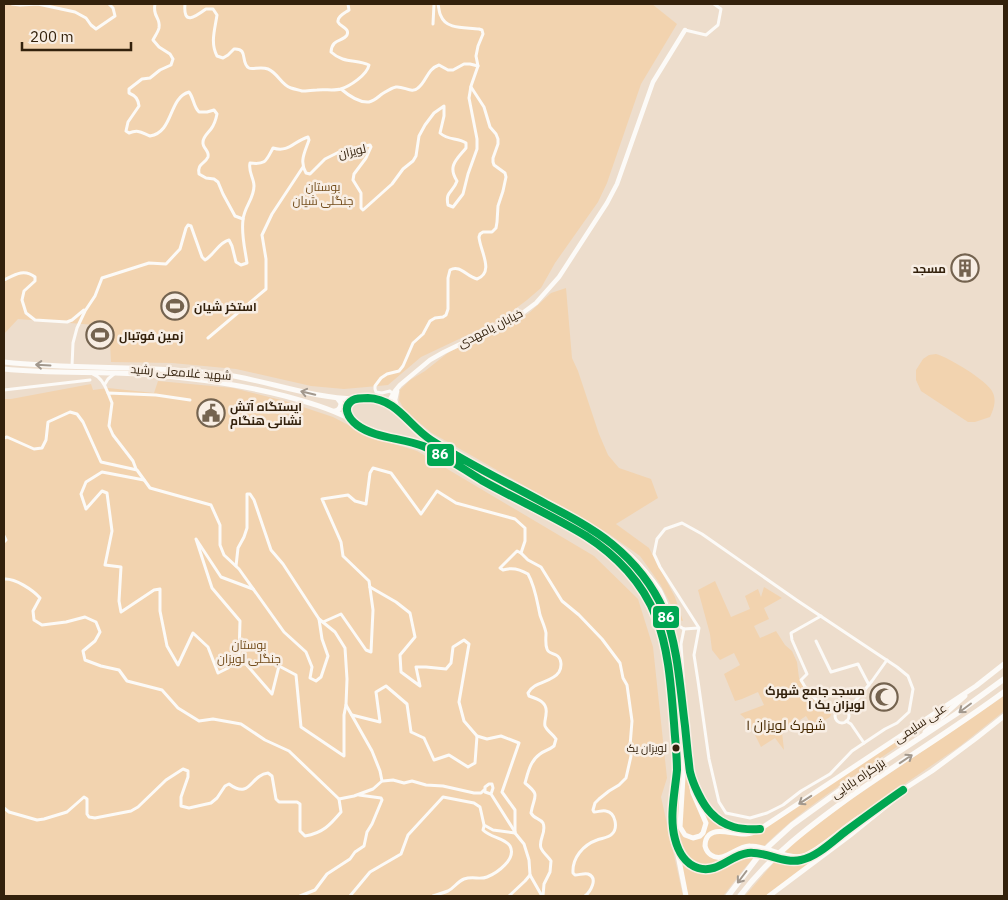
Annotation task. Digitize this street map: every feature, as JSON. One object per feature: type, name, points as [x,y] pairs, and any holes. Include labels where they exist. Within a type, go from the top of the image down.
[{"type":"highway","name":"بزرگراه بابایی","points":[[728,896],[757,858],[792,825],[815,807],[956,714],[1004,679]]},
{"type":"highway","name":"بزرگراه بابایی","points":[[740,896],[768,864],[798,836],[833,809],[1004,692]]},
{"type":"main road","name":"خیابان یامهدی","points":[[388,403],[400,385],[430,360],[520,314],[536,303],[559,277],[607,203],[617,184],[653,82],[685,30]]},
{"type":"main road","name":"شهید غلامعلی رشید","points":[[4,362],[179,370],[221,374],[338,399],[372,398],[388,403]]},
{"type":"main road","name":"شهید غلامعلی رشید","points":[[4,369],[115,373],[178,378],[258,389],[312,403],[352,420],[361,428],[373,433],[422,446],[445,458],[481,480],[583,535],[622,565],[649,600],[660,630],[668,664],[674,724]]},
{"type":"main road","points":[[398,410],[395,400],[400,385]]},
{"type":"main road","points":[[335,412],[341,407],[338,399]]},
{"type":"main road","points":[[352,420],[346,410],[348,405],[356,399]]},
{"type":"main road","points":[[388,403],[406,417],[417,430],[439,445],[585,525],[615,546],[639,571],[657,597],[673,642],[693,794],[706,823],[703,833],[693,838],[685,835],[680,827],[683,787],[682,767],[681,752],[674,724]]},
{"type":"main road","name":"علی سلیمی","points":[[760,829],[976,686],[1004,664]]},
{"type":"main road","points":[[918,738],[976,686]]},
{"type":"main road","points":[[675,840],[682,858],[698,869],[709,870],[748,853],[787,860],[801,860],[810,857],[884,803],[932,771],[1004,716]]},
{"type":"main road","points":[[674,724],[677,766],[672,822],[686,896]]},
{"type":"main road","points":[[690,773],[702,802],[717,818],[733,828],[742,830],[760,829]]},
{"type":"main road","points":[[760,829],[754,833],[745,834],[716,831],[708,836],[705,843],[706,849],[712,856],[719,857],[725,856],[741,847],[748,846],[760,847],[793,856],[804,855],[813,851],[887,798],[903,790]]},
{"type":"main road","points":[[769,896],[891,803],[903,790]]},
{"type":"street","points":[[12,4],[38,4],[75,12],[86,18],[92,27],[96,29],[116,16],[109,4]]},
{"type":"street","points":[[155,4],[154,13],[160,27],[153,40],[159,47],[170,54],[173,59],[171,65],[160,70],[150,78],[142,78],[129,89],[129,93],[139,101],[139,106],[128,122],[126,131],[129,133],[133,131],[141,132],[150,136],[155,135],[168,122],[174,104],[187,92],[192,96],[194,106],[199,112],[214,110],[217,116],[203,142],[203,146],[208,152],[208,158],[198,169],[199,174],[218,182],[236,216],[243,219]]},
{"type":"street","points":[[185,4],[185,14],[187,17],[194,18],[206,9],[213,9],[216,12],[213,41],[214,49],[218,56],[224,58],[234,49],[240,50],[249,68],[263,67],[273,71],[286,85],[302,91],[341,89],[359,78],[368,68],[369,65],[365,63],[346,61],[337,57],[332,52],[332,46],[346,35],[346,29],[338,22],[338,18],[348,10],[348,4]]},
{"type":"street","points":[[433,24],[434,4]]},
{"type":"street","points":[[393,394],[390,391],[376,392],[375,386],[387,374],[399,371],[413,343],[423,334],[430,321],[446,316],[450,270],[455,267],[458,268],[471,278],[477,279],[486,272],[486,261],[479,237],[483,232],[492,232],[496,228],[498,206],[506,177],[494,165],[493,158],[498,139],[490,127],[484,107],[471,86],[478,66],[476,56],[483,34],[482,30],[449,25],[441,18],[438,4]]},
{"type":"street","points":[[685,30],[706,35],[718,25],[720,10],[715,5]]},
{"type":"street","points":[[341,89],[360,100],[370,102],[393,88],[398,87],[413,91],[418,89],[434,67],[439,66],[453,70],[464,64],[478,66]]},
{"type":"street","name":"لویزان","points":[[303,167],[306,173],[310,174],[325,159],[341,151],[370,145],[370,152],[354,174],[353,180],[361,193],[361,208],[364,210],[413,161],[416,156],[418,136],[434,113],[444,106],[440,133],[445,138],[466,143],[466,148],[454,161],[452,170],[453,176],[457,181],[455,188],[448,194],[447,200],[448,205],[454,207],[463,194],[477,149],[477,139],[469,98],[471,86]]},
{"type":"street","points":[[72,366],[73,344],[77,328],[95,296],[102,278],[149,264],[166,264],[180,249],[188,225],[191,226],[205,260],[224,241],[230,240],[236,262],[241,265],[247,263],[243,219],[247,205],[252,198],[254,185],[249,168],[250,163],[261,164],[268,160],[273,148],[280,151],[308,137],[309,140],[302,161],[303,167],[272,214],[262,236],[266,259],[266,289],[208,338]]},
{"type":"street","points":[[4,280],[21,272],[30,273],[35,277],[35,281],[24,291],[22,300],[26,314],[35,320],[67,322],[86,309]]},
{"type":"street","points":[[88,373],[96,375],[105,384],[112,404],[109,426],[113,435],[133,461],[150,488],[211,505],[220,525],[220,545],[224,555],[236,566],[254,589],[284,632],[306,652],[312,667],[310,678],[316,681],[321,677],[328,656],[322,639],[321,620]]},
{"type":"street","points":[[105,384],[115,373]]},
{"type":"street","points":[[4,390],[90,380]]},
{"type":"street","points":[[108,393],[156,395],[190,400]]},
{"type":"street","points":[[4,438],[7,437],[34,449],[42,448],[46,440],[48,422],[70,412],[77,414],[83,422],[101,462],[137,470]]},
{"type":"street","points":[[321,620],[341,614],[366,650],[371,652],[373,610],[369,581],[343,556],[341,542],[322,499],[348,495],[355,501],[366,504],[370,473],[373,468],[391,474],[421,514],[437,491],[456,503],[515,520],[525,528],[521,553]]},
{"type":"street","points":[[144,480],[102,472],[86,482],[81,494],[86,509],[102,491],[107,493],[112,531],[105,564],[121,567],[119,601],[121,612],[154,590],[160,589],[160,610],[166,646],[178,665],[193,633],[208,647],[218,673],[228,668],[238,656],[240,621],[212,588],[196,539],[221,578],[254,589]]},
{"type":"street","points":[[236,566],[238,548],[247,528],[248,494],[250,494],[254,500],[271,550],[283,564],[321,620],[336,632],[345,648],[347,679],[344,715],[344,756],[301,727],[296,676],[278,666],[272,694],[238,656]]},
{"type":"street","points":[[682,523],[702,534],[798,601],[898,667],[908,676],[913,689],[909,712],[897,723],[852,751],[830,774],[801,791],[783,805],[767,813],[750,818],[726,813],[719,802],[709,759],[694,655],[699,628],[660,567],[654,554],[657,539],[665,529],[682,523]]},
{"type":"street","points":[[585,525],[610,538],[626,550],[648,572],[665,598],[677,625],[684,629],[699,628]]},
{"type":"street","points":[[4,536],[6,540],[4,542]]},
{"type":"street","points":[[542,896],[544,884],[550,872],[551,861],[540,845],[544,824],[533,817],[531,813],[536,796],[534,791],[525,783],[532,763],[538,756],[554,746],[556,739],[546,729],[547,712],[545,704],[528,696],[528,693],[531,688],[557,674],[560,671],[561,664],[557,655],[550,653],[546,648],[546,632],[538,601],[528,574],[519,569],[509,568],[503,570],[500,568],[517,551],[528,560],[541,566],[562,600],[602,639],[620,663],[623,678],[627,685],[632,721],[630,756],[626,778],[599,798],[594,803],[593,808],[594,812],[606,811],[612,815],[615,822],[614,831],[609,836],[596,840],[584,847],[578,855],[572,871],[575,875],[589,874],[592,877],[593,884],[585,896]]},
{"type":"street","points":[[4,579],[9,579],[34,592],[40,598],[33,611],[34,620],[42,625],[85,617],[96,622],[100,632],[95,641],[83,651],[85,660],[119,670],[126,681],[162,690],[178,708],[199,721],[213,719],[242,724],[265,740],[289,751],[339,799],[341,812],[330,825],[315,834],[305,836],[300,831],[300,804],[297,802],[279,802],[276,799],[272,776],[268,773],[262,774],[246,789],[240,790],[229,784],[225,786],[217,798],[210,803],[189,808],[181,806],[181,798],[188,776],[188,771],[183,769],[166,780],[138,808],[131,811],[95,818],[89,817],[87,814],[87,799],[84,797],[67,812],[37,820],[9,812],[4,808]]},
{"type":"street","points":[[370,586],[410,613],[415,637],[400,655],[401,672],[420,686],[416,667],[426,666],[446,669],[451,663],[453,647],[464,640],[469,644],[459,702],[464,722],[477,736],[488,739],[502,736],[518,743],[502,792],[516,810],[516,833]]},
{"type":"street","points":[[821,616],[790,633],[808,674],[801,680],[817,702],[836,713]]},
{"type":"street","points":[[684,629],[681,644],[686,700],[686,737]]},
{"type":"street","points":[[816,641],[831,672],[858,664],[869,685]]},
{"type":"street","points":[[846,721],[849,715],[847,712],[887,660]]},
{"type":"street","points":[[352,716],[380,722],[376,692],[386,686],[407,704],[411,732],[424,738],[434,760],[449,755],[468,767],[475,763],[477,736]]},
{"type":"street","points":[[346,705],[372,752],[382,780]]},
{"type":"street","points":[[836,713],[841,709],[847,712]]},
{"type":"street","points":[[836,713],[838,721],[846,721],[851,724],[864,743]]},
{"type":"street","points":[[339,799],[373,789],[382,780],[393,780],[404,784],[412,781],[474,793],[480,793],[486,785],[492,784],[491,794]]},
{"type":"street","points":[[484,790],[491,794],[524,844],[530,875],[542,896]]},
{"type":"street","points":[[300,896],[315,890],[327,874],[350,859],[355,852],[364,846],[367,832],[382,800],[381,798],[356,795]]},
{"type":"street","points":[[350,896],[370,872],[401,854],[408,835],[443,797],[474,803],[480,807],[484,825],[483,830],[509,844],[511,852],[508,863],[487,878],[471,877],[464,879],[448,891],[433,896]]},
{"type":"street","points":[[484,825],[493,830],[516,833]]},
{"type":"street","points":[[509,896],[530,875]]},
{"type":"green space","name":"بوستان جنگلی شیان","points":[[4,4],[652,4],[677,24],[641,84],[607,183],[598,202],[555,263],[541,288],[495,322],[421,357],[388,385],[344,389],[311,386],[236,369],[172,363],[111,362],[110,343],[88,341],[88,328],[108,329],[108,326],[18,319],[4,334]]},
{"type":"green space","points":[[566,288],[572,358],[608,455],[619,468],[651,479],[658,498],[616,524],[649,548],[675,597],[683,621],[679,620],[660,584],[640,556],[609,534],[432,433],[405,411],[399,400],[400,390],[410,380],[449,352],[528,314],[551,293]]},
{"type":"green space","points":[[936,354],[949,359],[988,386],[994,394],[995,401],[990,417],[975,422],[968,422],[921,391],[916,380],[916,370],[923,359],[929,355]]},
{"type":"green space","name":"بوستان جنگلی لویزان","points":[[158,381],[233,388],[285,401],[333,417],[371,437],[417,451],[594,556],[638,599],[653,647],[667,778],[661,797],[683,896],[4,896],[4,399],[91,384],[93,390],[108,388],[154,393]]},
{"type":"green space","points":[[715,581],[731,617],[750,609],[745,596],[758,589],[761,597],[764,587],[782,598],[764,608],[769,619],[754,626],[760,638],[776,631],[785,645],[792,651],[797,662],[799,678],[809,697],[832,712],[830,717],[813,727],[806,716],[782,732],[784,750],[775,738],[761,747],[748,721],[740,714],[764,705],[758,692],[735,701],[724,674],[740,665],[734,653],[720,660],[712,650],[710,634],[698,590]]},
{"type":"green space","points":[[660,610],[672,651],[690,790],[704,823],[702,831],[696,836],[688,836],[682,829],[684,768],[668,649],[657,611]]},
{"type":"green space","points":[[1004,696],[1004,711],[960,746],[813,849],[798,855],[783,852],[849,801]]},
{"type":"green space","points":[[962,697],[917,733],[812,805],[763,847],[751,844],[743,845],[724,855],[713,855],[711,852],[707,841],[714,833],[761,831]]},
{"type":"green space","points":[[679,754],[682,785],[679,828],[683,835],[691,840],[707,828],[694,793],[716,821],[738,831],[718,829],[704,843],[714,859],[746,848],[761,849],[758,852],[707,868],[694,865],[682,854],[676,830],[680,770]]},
{"type":"green space","points":[[744,855],[756,855],[723,896],[688,896],[680,857],[691,866],[700,870],[712,871]]},
{"type":"green space","points":[[815,859],[766,896],[745,896],[776,860]]},
{"type":"transit line","name":"86","points":[[760,829],[734,827],[722,822],[708,809],[698,794],[690,770],[678,668],[669,625],[654,593],[628,559],[612,544],[588,527],[431,440],[387,403],[368,398],[356,399],[349,403],[347,406],[349,416],[364,429],[372,433],[423,446],[483,481],[586,536],[608,552],[636,581],[656,617],[667,656],[677,764],[672,813],[673,831],[678,848],[693,866],[705,869],[712,868],[748,853],[794,861],[807,858],[825,848],[903,790]]},
{"type":"place","name":"مسجد","points":[[965,268]]},
{"type":"place","name":"استخر شیان","points":[[175,306]]},
{"type":"place","name":"زمین فوتبال","points":[[100,335]]},
{"type":"place","name":"ایستگاه آتش نشانی هنگام","points":[[211,413]]},
{"type":"place","name":"مسجد جامع شهرک لویزان یک ۱","points":[[884,697]]},
{"type":"place","name":"لویزان یک","points":[[676,748]]},
{"type":"district","name":"شهرک لویزان ۱","points":[[786,725]]}]
